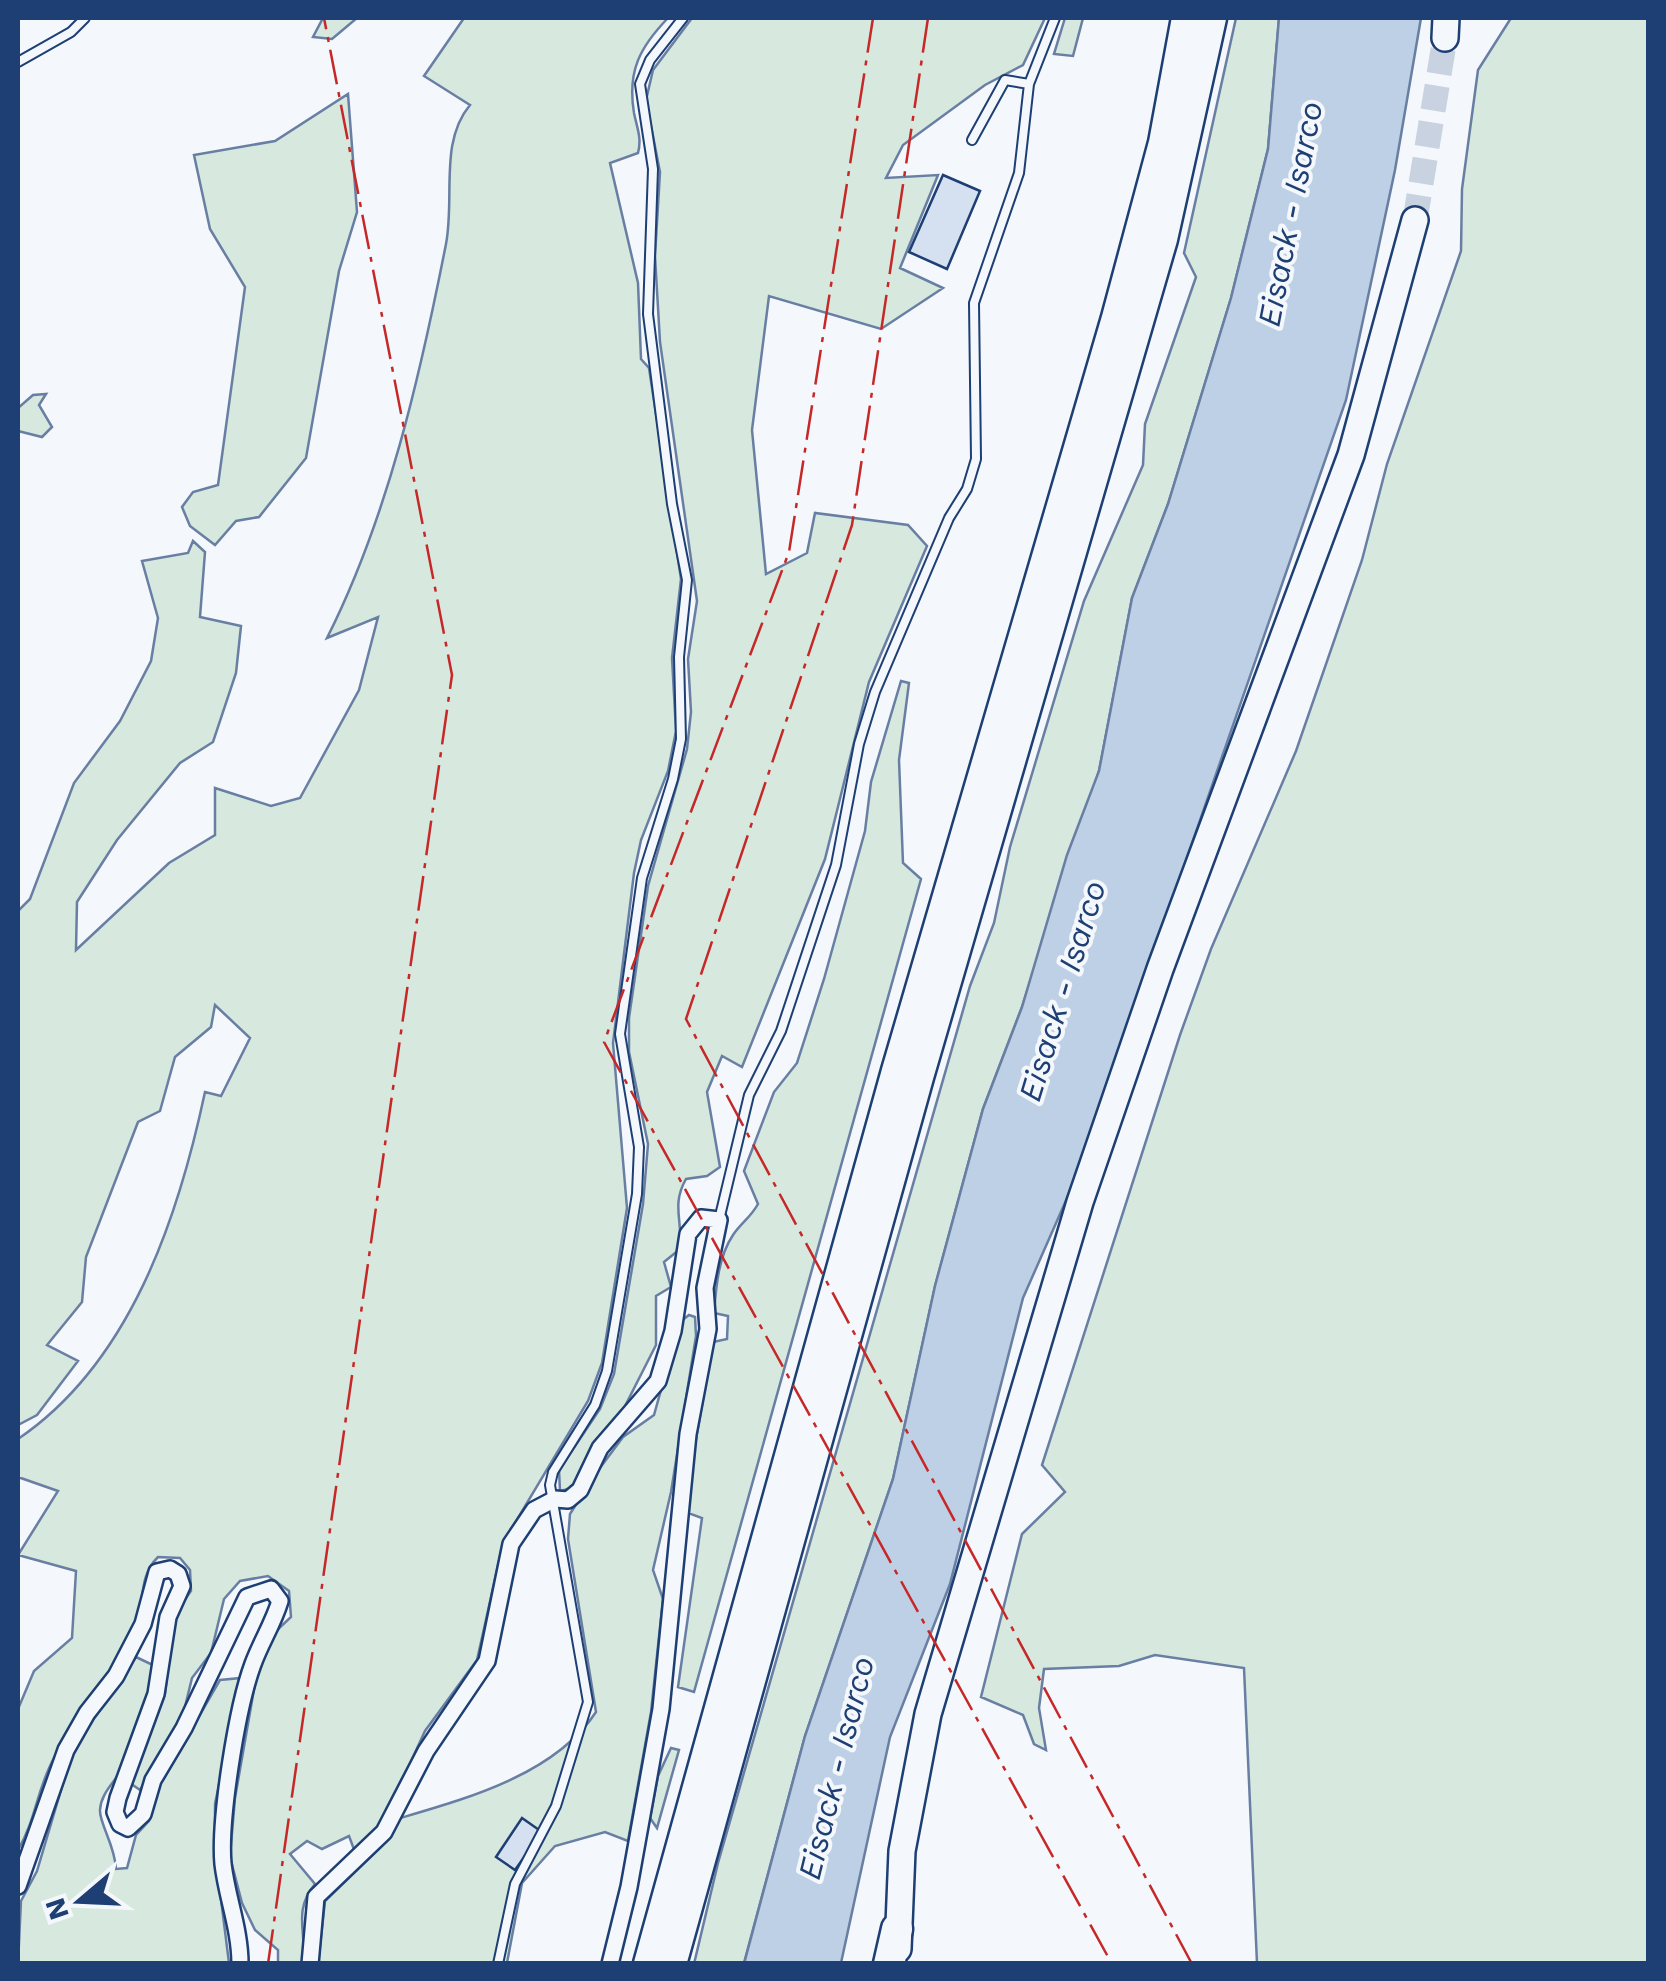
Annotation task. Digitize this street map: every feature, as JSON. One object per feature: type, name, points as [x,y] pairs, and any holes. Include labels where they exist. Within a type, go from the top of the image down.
[{"type":"highway","points":[[649,1964],[886,1109],[1134,253],[1164,144],[1187,18]]},
{"type":"highway","points":[[670,1964],[913,1096],[1157,256],[1211,18]]},
{"type":"highway","points":[[889,1964],[897,1928]]},
{"type":"main road","points":[[898,1964],[902,1851],[928,1714],[1080,1202],[1154,986],[1351,455],[1415,220]]},
{"type":"street","points":[[310,1964],[316,1897],[384,1832],[426,1751],[487,1661],[511,1544],[534,1510],[555,1500],[568,1500],[580,1490],[600,1448],[658,1381],[673,1332],[688,1234],[701,1218],[719,1220],[705,1288],[708,1329],[688,1434],[661,1709],[629,1887],[610,1964]]},
{"type":"street","points":[[18,1886],[66,1750],[134,1642],[156,1572],[170,1569],[178,1574],[182,1586],[168,1617],[156,1694],[115,1812],[120,1824],[128,1828],[143,1814],[153,1780],[184,1728],[247,1597],[271,1588],[280,1601],[272,1630],[253,1663],[242,1704],[223,1862],[240,1940],[240,1964]]},
{"type":"lane","points":[[18,62],[71,32],[85,18]]},
{"type":"lane","points":[[498,1964],[515,1884],[556,1806],[588,1702],[558,1548],[552,1472],[595,1405],[608,1371],[637,1194],[639,1147],[620,1034],[642,878],[674,779],[680,739],[679,657],[687,580],[672,504],[648,314],[653,169],[640,84],[650,60],[683,18]]},
{"type":"lane","points":[[719,1220],[749,1094],[781,1031],[836,865],[859,744],[876,692],[949,518],[967,489],[976,459],[974,304],[1019,173],[1030,84],[1055,18]]},
{"type":"lane","points":[[972,140],[1005,80],[1030,84]]},
{"type":"shaded area","points":[[323,18],[357,18],[332,39],[313,37]]},
{"type":"shaded area","points":[[464,18],[668,18],[643,50],[634,72],[632,98],[638,153],[610,163],[638,283],[641,359],[649,368],[681,579],[672,658],[676,731],[668,771],[641,840],[634,873],[613,1043],[627,1208],[602,1363],[588,1401],[503,1543],[477,1660],[425,1731],[379,1831],[355,1852],[349,1836],[322,1849],[307,1841],[290,1854],[315,1884],[302,1912],[304,1963],[278,1963],[278,1950],[255,1930],[242,1903],[230,1857],[235,1798],[259,1661],[275,1632],[291,1617],[289,1591],[268,1576],[240,1581],[224,1599],[211,1653],[192,1678],[180,1727],[140,1790],[130,1783],[165,1694],[174,1615],[191,1591],[190,1570],[180,1558],[158,1557],[144,1582],[135,1628],[54,1758],[18,1850],[18,1709],[34,1671],[72,1638],[76,1571],[18,1555],[58,1491],[18,1477],[18,1439],[57,1407],[91,1371],[119,1329],[163,1238],[205,1092],[221,1096],[250,1038],[215,1005],[211,1027],[175,1057],[160,1111],[138,1122],[86,1257],[82,1302],[47,1345],[78,1361],[37,1415],[18,1425],[18,911],[30,899],[74,783],[120,721],[151,661],[158,618],[142,561],[188,553],[193,541],[205,552],[200,617],[241,626],[236,673],[213,742],[180,763],[117,840],[77,902],[76,950],[169,863],[215,835],[215,788],[271,806],[300,798],[359,690],[378,617],[327,638],[349,592],[385,495],[425,344],[446,244],[454,136],[470,105],[424,76]]},
{"type":"shaded area","points":[[692,18],[1045,18],[1023,65],[985,85],[903,145],[886,178],[938,175],[900,268],[943,288],[881,329],[769,296],[752,430],[766,574],[807,553],[815,513],[908,525],[927,546],[869,682],[825,859],[742,1067],[722,1056],[707,1092],[720,1167],[707,1176],[686,1179],[682,1188],[678,1205],[680,1249],[664,1262],[671,1287],[656,1296],[656,1345],[624,1408],[604,1433],[573,1488],[560,1491],[559,1470],[600,1409],[614,1374],[643,1204],[648,1144],[629,1052],[629,1018],[648,886],[687,749],[691,712],[688,659],[697,601],[660,342],[655,256],[660,172],[646,100],[653,70]]},
{"type":"shaded area","points":[[1065,18],[1083,18],[1073,56],[1054,54]]},
{"type":"shaded area","points":[[1236,18],[1279,18],[1268,149],[1231,298],[1168,504],[1132,598],[1099,771],[1022,1007],[983,1109],[935,1286],[893,1479],[805,1736],[744,1963],[694,1964],[718,1863],[970,986],[994,923],[1010,847],[1084,601],[1143,465],[1145,424],[1196,277],[1184,253]]},
{"type":"shaded area","points":[[1511,18],[1648,18],[1648,1963],[1257,1963],[1244,1668],[1155,1655],[1119,1666],[1044,1669],[1039,1708],[1046,1750],[1034,1744],[1023,1715],[981,1697],[1022,1534],[1065,1492],[1042,1465],[1180,1035],[1211,949],[1296,751],[1362,560],[1387,464],[1461,251],[1462,189],[1478,70]]},
{"type":"shaded area","points":[[348,94],[357,212],[339,271],[306,458],[259,517],[236,521],[215,545],[190,526],[182,507],[193,492],[218,485],[245,287],[210,229],[194,155],[275,141]]},
{"type":"shaded area","points":[[46,394],[39,405],[52,427],[42,437],[18,431],[18,408],[33,395]]},
{"type":"shaded area","points":[[901,681],[909,683],[899,760],[903,863],[921,879],[694,1692],[678,1687],[702,1518],[688,1513],[692,1462],[713,1342],[727,1339],[728,1316],[714,1313],[719,1273],[728,1244],[758,1204],[744,1171],[774,1092],[797,1063],[824,979],[865,831],[871,782]]},
{"type":"shaded area","points":[[689,1315],[695,1317],[696,1336],[671,1492],[653,1570],[663,1599],[651,1712],[628,1841],[605,1832],[555,1846],[522,1883],[507,1963],[318,1964],[325,1901],[388,1840],[397,1819],[507,1782],[557,1752],[596,1712],[568,1539],[570,1514],[623,1437],[654,1415],[680,1322]]},
{"type":"shaded area","points":[[136,1657],[155,1666],[150,1691],[125,1763],[103,1797],[100,1810],[116,1869],[127,1868],[136,1835],[149,1821],[154,1795],[220,1680],[241,1678],[215,1804],[215,1852],[229,1963],[18,1964],[21,1901],[37,1871],[69,1763],[80,1739]]},
{"type":"shaded area","points":[[671,1748],[679,1750],[657,1828],[650,1818],[658,1776]]},
{"type":"water","name":"Eisack - Isarco","points":[[1279,18],[1421,18],[1395,170],[1346,400],[1075,1180],[1023,1298],[950,1584],[890,1737],[841,1963],[744,1964],[805,1736],[893,1479],[935,1286],[983,1109],[1022,1007],[1067,855],[1099,771],[1132,598],[1168,504],[1231,298],[1268,149]]},
{"type":"building","points":[[943,175],[980,191],[947,269],[909,252]]},
{"type":"building","points":[[522,1818],[542,1832],[515,1870],[496,1857]]},
{"type":"tunnel","points":[[1415,220],[1445,38]]},
{"type":"power","points":[[268,1964],[452,675],[324,18]]},
{"type":"power","points":[[873,18],[789,552],[604,1042],[1112,1964]]},
{"type":"power","points":[[928,18],[852,525],[686,1019],[1192,1964]]}]
